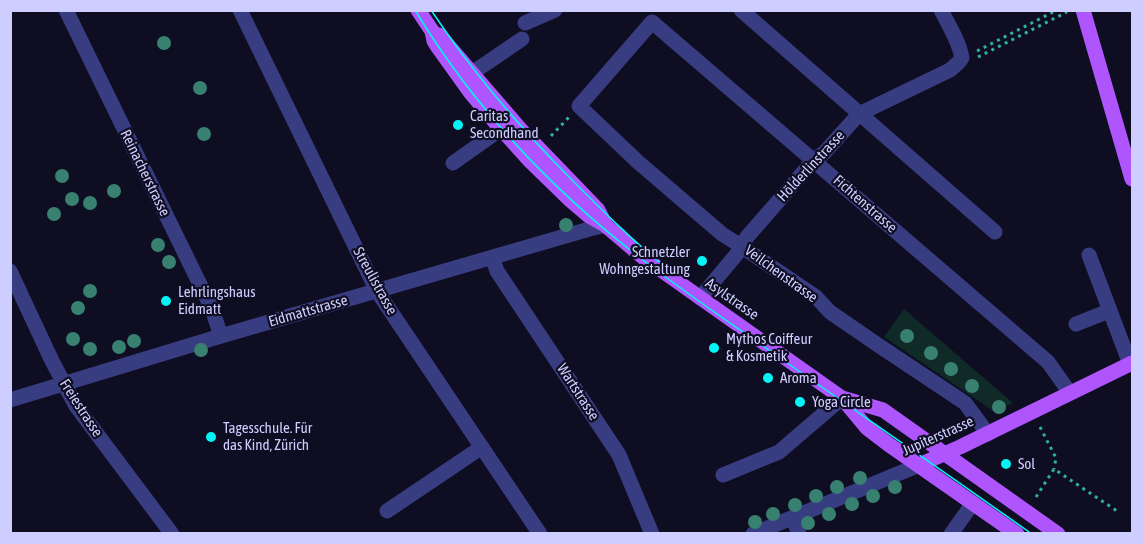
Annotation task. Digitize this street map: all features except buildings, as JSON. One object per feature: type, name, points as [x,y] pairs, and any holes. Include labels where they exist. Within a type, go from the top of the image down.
[{"type":"main road","name":"Asylstrasse","points":[[418,10],[432,31],[437,46],[470,92],[501,129],[569,199],[589,216],[605,225],[644,258],[842,398],[867,428],[1017,534]]},
{"type":"main road","points":[[1075,11],[1132,179]]},
{"type":"main road","name":"Asylstrasse","points":[[432,31],[442,36],[520,129],[598,210],[605,225]]},
{"type":"main road","name":"Jupiterstrasse","points":[[920,465],[1131,364]]},
{"type":"main road","name":"Asylstrasse","points":[[842,398],[883,410],[1058,534]]},
{"type":"street","name":"Reinacherstrasse","points":[[66,10],[212,309],[221,336]]},
{"type":"street","name":"Streulistrasse","points":[[240,10],[377,291],[540,534]]},
{"type":"street","points":[[525,23],[555,10]]},
{"type":"street","points":[[741,10],[995,232]]},
{"type":"street","name":"Hölderlinstrasse","points":[[700,298],[725,269],[747,237],[814,160],[824,153],[859,114],[950,70],[958,63],[962,58],[957,42],[941,10]]},
{"type":"street","name":"Fichtenstrasse","points":[[579,106],[652,22],[1048,362],[1070,393]]},
{"type":"street","points":[[472,74],[522,39]]},
{"type":"street","name":"Veilchenstrasse","points":[[579,106],[638,162],[722,234],[816,297],[830,312],[965,403],[988,434]]},
{"type":"street","points":[[453,163],[501,129]]},
{"type":"street","name":"Eidmattstrasse","points":[[10,400],[221,336],[605,225]]},
{"type":"street","points":[[1089,255],[1131,364]]},
{"type":"street","name":"Wartstrasse","points":[[492,257],[497,271],[619,455],[652,534]]},
{"type":"street","name":"Freiestrasse","points":[[10,271],[76,406],[172,534]]},
{"type":"street","points":[[1076,324],[1109,310]]},
{"type":"street","points":[[723,475],[779,452],[842,398]]},
{"type":"street","points":[[387,512],[482,447]]},
{"type":"street","name":"Jupiterstrasse","points":[[753,534],[920,465]]},
{"type":"street","points":[[951,534],[973,502]]},
{"type":"street","points":[[793,518],[799,534]]},
{"type":"path","points":[[977,51],[1057,10]]},
{"type":"path","points":[[974,59],[1075,11]]},
{"type":"path","points":[[545,142],[579,106]]},
{"type":"path","points":[[1026,512],[1054,469],[1056,458],[1038,421]]},
{"type":"path","points":[[1054,469],[1120,513]]},
{"type":"green space","points":[[904,309],[1013,403],[995,412],[884,337]]},
{"type":"tram line","points":[[415,10],[462,80],[488,112],[545,174],[606,231],[692,296],[1032,534]]},
{"type":"tram line","points":[[431,10],[498,100],[535,142],[607,214],[664,266]]},
{"type":"place","name":"Caritas Secondhand","points":[[458,125]]},
{"type":"place","name":"Schnetzler Wohngestaltung","points":[[702,261]]},
{"type":"place","name":"Lehrlingshaus Eidmatt","points":[[166,301]]},
{"type":"place","name":"Mythos Coiffeur & Kosmetik","points":[[714,348]]},
{"type":"place","name":"Aroma","points":[[768,378]]},
{"type":"place","name":"Yoga Circle","points":[[800,402]]},
{"type":"place","name":"Tagesschule. Für das Kind, Zürich","points":[[211,437]]},
{"type":"place","name":"Sol","points":[[1006,464]]}]
